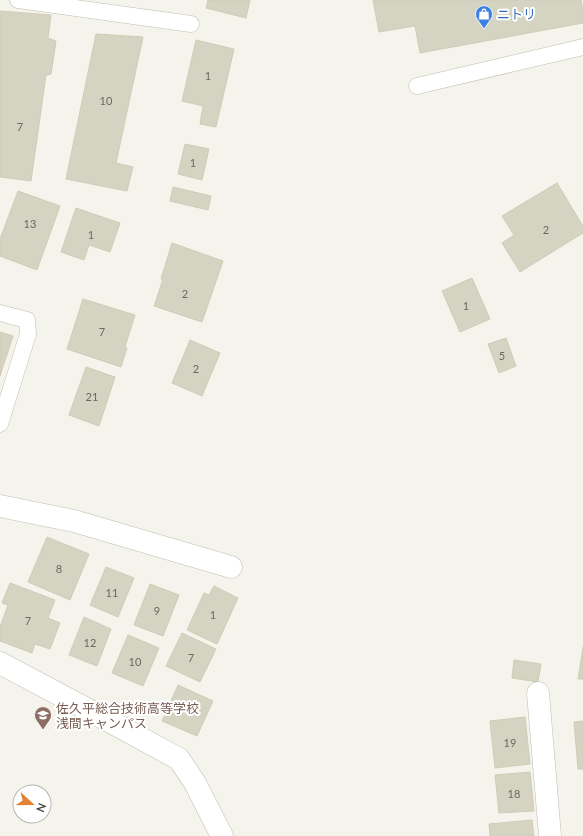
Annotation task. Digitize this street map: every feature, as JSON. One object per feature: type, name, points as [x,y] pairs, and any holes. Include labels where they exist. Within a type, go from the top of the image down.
[{"type":"street","points":[[0,506],[74,521],[232,567]]},
{"type":"street","points":[[0,663],[180,760],[195,783],[222,836]]},
{"type":"street","points":[[538,693],[550,836]]},
{"type":"lane","points":[[18,0],[191,24]]},
{"type":"lane","points":[[417,86],[583,47]]},
{"type":"lane","points":[[0,312],[27,320],[28,334],[0,424]]},
{"type":"building","points":[[208,0],[250,0],[246,18],[206,8]]},
{"type":"building","name":"ニトリ","points":[[373,0],[581,0],[583,9],[583,23],[420,53],[415,26],[379,32]]},
{"type":"building","points":[[0,11],[51,15],[48,38],[56,41],[51,74],[46,75],[31,181],[0,177]]},
{"type":"building","points":[[96,34],[143,37],[116,163],[133,167],[127,191],[66,179]]},
{"type":"building","points":[[196,40],[234,49],[216,127],[200,124],[203,106],[182,101]]},
{"type":"building","points":[[185,144],[209,149],[202,180],[178,174]]},
{"type":"building","points":[[557,183],[583,226],[583,233],[520,272],[502,243],[514,235],[502,216]]},
{"type":"building","points":[[173,187],[211,196],[208,210],[170,201]]},
{"type":"building","points":[[18,191],[60,206],[37,270],[0,256],[0,239]]},
{"type":"building","points":[[76,208],[120,223],[110,252],[89,245],[84,260],[61,252]]},
{"type":"building","points":[[172,243],[223,261],[202,322],[154,306],[163,279],[161,279]]},
{"type":"building","points":[[472,278],[490,319],[460,332],[442,291]]},
{"type":"building","points":[[83,299],[135,315],[125,347],[127,348],[121,367],[67,349]]},
{"type":"building","points":[[0,332],[13,336],[0,376]]},
{"type":"building","points":[[506,338],[516,366],[499,373],[488,344]]},
{"type":"building","points":[[190,340],[220,353],[202,396],[172,383]]},
{"type":"building","points":[[86,367],[115,377],[99,426],[69,415]]},
{"type":"building","points":[[47,537],[89,554],[70,600],[28,582]]},
{"type":"building","points":[[106,567],[134,578],[118,617],[90,605]]},
{"type":"building","points":[[10,583],[55,600],[48,618],[60,623],[50,649],[35,644],[32,653],[0,641],[0,627],[8,605],[2,603]]},
{"type":"building","points":[[150,584],[179,595],[163,636],[134,625]]},
{"type":"building","points":[[214,586],[238,598],[217,644],[187,630],[204,593],[209,595]]},
{"type":"building","points":[[84,617],[111,629],[97,666],[69,655]]},
{"type":"building","points":[[182,633],[216,649],[200,682],[166,666]]},
{"type":"building","points":[[128,635],[159,648],[143,686],[112,673]]},
{"type":"building","points":[[583,647],[583,679],[578,679]]},
{"type":"building","points":[[514,660],[541,664],[538,682],[512,678]]},
{"type":"building","points":[[178,685],[213,701],[197,736],[162,721]]},
{"type":"building","points":[[525,717],[530,764],[495,768],[490,721]]},
{"type":"building","points":[[583,721],[583,769],[578,769],[574,722]]},
{"type":"building","points":[[530,772],[534,811],[499,813],[495,775]]},
{"type":"building","points":[[532,820],[534,836],[490,836],[489,824]]},
{"type":"place","name":"ニトリ","points":[[484,29]]},
{"type":"place","name":"佐久平総合技術高等学校 浅間キャンパス","points":[[43,730]]}]
